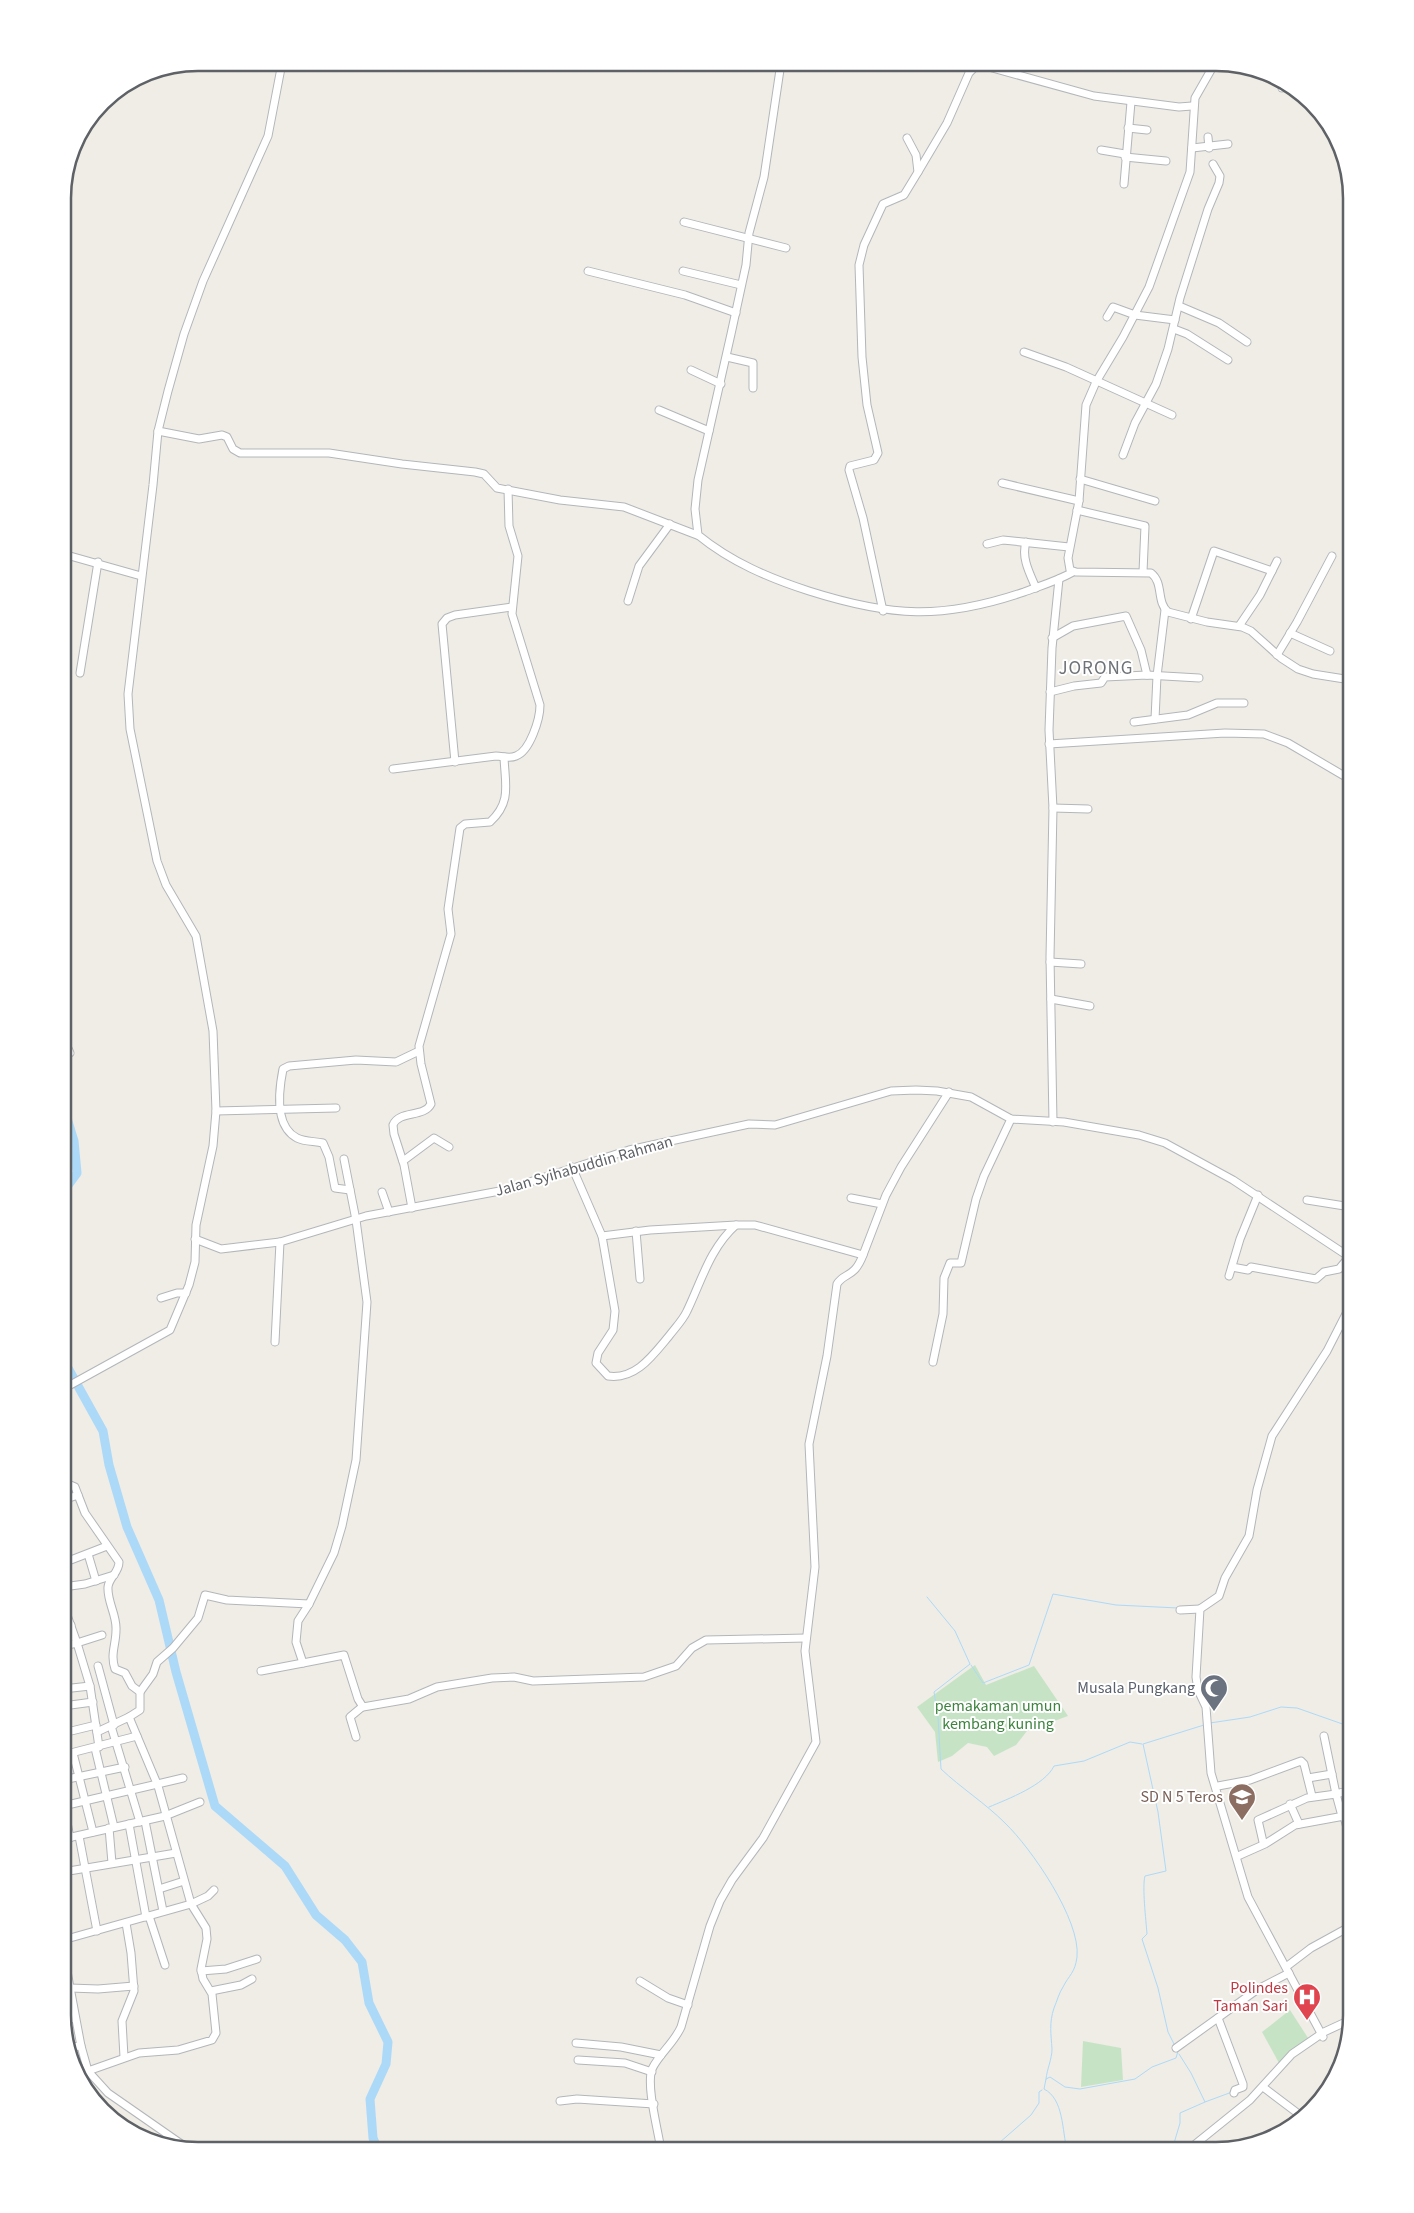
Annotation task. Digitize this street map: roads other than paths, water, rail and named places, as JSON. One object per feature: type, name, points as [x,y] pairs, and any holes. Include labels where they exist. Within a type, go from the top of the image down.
[{"type":"street","points":[[71,1384],[167,1333],[172,1327],[186,1293],[195,1262],[195,1239],[211,1162],[216,1111],[214,1031],[198,942],[159,869],[130,729],[128,694],[158,431],[184,334],[203,281],[268,136],[280,71]]},
{"type":"street","points":[[698,535],[695,524],[696,493],[727,357],[749,239],[766,165],[780,72]]},
{"type":"street","points":[[883,611],[863,518],[849,470],[850,466],[874,460],[878,453],[867,405],[862,357],[858,265],[864,245],[883,204],[904,194],[948,123],[970,72]]},
{"type":"street","points":[[1006,72],[1094,96],[1179,107],[1192,106]]},
{"type":"street","points":[[1073,572],[1068,562],[1069,547],[1079,501],[1086,405],[1096,380],[1149,288],[1189,177],[1192,148],[1192,106],[1199,88],[1209,72]]},
{"type":"street","points":[[1124,184],[1131,102]]},
{"type":"street","points":[[1128,128],[1146,130]]},
{"type":"street","points":[[1208,137],[1209,148]]},
{"type":"street","points":[[907,138],[916,155],[918,172]]},
{"type":"street","points":[[1192,148],[1209,148],[1228,144]]},
{"type":"street","points":[[1101,150],[1166,161]]},
{"type":"street","points":[[1123,454],[1135,423],[1156,384],[1174,329],[1178,306],[1208,209],[1219,183],[1220,176],[1213,164]]},
{"type":"street","points":[[684,222],[786,248]]},
{"type":"street","points":[[588,271],[677,293],[736,313]]},
{"type":"street","points":[[683,271],[741,285]]},
{"type":"street","points":[[1178,306],[1219,323],[1247,342]]},
{"type":"street","points":[[1107,317],[1112,307],[1135,315],[1175,320]]},
{"type":"street","points":[[1174,329],[1195,338],[1228,360]]},
{"type":"street","points":[[1024,352],[1096,380],[1172,415]]},
{"type":"street","points":[[727,357],[753,363],[753,388]]},
{"type":"street","points":[[691,370],[721,384]]},
{"type":"street","points":[[659,410],[709,431]]},
{"type":"street","points":[[158,431],[199,439],[222,435],[227,438],[233,449],[240,453],[329,453],[402,464],[476,472],[486,476],[494,486],[508,490],[560,500],[624,507],[698,535],[758,574],[841,601],[883,611],[928,613],[974,608],[1036,588],[1073,572],[1152,573],[1156,577],[1165,610],[1157,676],[1155,719]]},
{"type":"street","points":[[1080,478],[1155,501]]},
{"type":"street","points":[[1002,483],[1079,501]]},
{"type":"street","points":[[393,769],[516,756],[526,750],[540,710],[539,699],[515,625],[512,607],[518,552],[509,526],[508,490]]},
{"type":"street","points":[[1077,510],[1145,526],[1143,572]]},
{"type":"street","points":[[628,601],[639,566],[670,524]]},
{"type":"street","points":[[987,544],[1003,540],[1069,547]]},
{"type":"street","points":[[1026,542],[1024,549],[1026,562],[1036,588]]},
{"type":"street","points":[[1191,619],[1214,551],[1272,571]]},
{"type":"street","points":[[72,556],[98,562],[141,576]]},
{"type":"street","points":[[1276,655],[1332,556]]},
{"type":"street","points":[[1239,626],[1277,561]]},
{"type":"street","points":[[80,673],[98,562]]},
{"type":"street","points":[[1053,1122],[1050,962],[1053,808],[1049,744],[1052,638],[1059,579]]},
{"type":"street","points":[[455,762],[442,624],[447,618],[455,615],[512,607]]},
{"type":"street","points":[[1165,610],[1191,619],[1239,626],[1251,632],[1276,655],[1306,672],[1343,678]]},
{"type":"street","points":[[1052,638],[1074,626],[1126,616],[1141,650],[1148,675]]},
{"type":"street","points":[[1290,633],[1330,650]]},
{"type":"street","points":[[1050,692],[1074,686],[1100,683],[1105,677],[1148,675],[1199,678]]},
{"type":"street","points":[[1134,722],[1188,714],[1217,704],[1244,703]]},
{"type":"street","points":[[1049,744],[1225,733],[1264,734],[1288,743],[1343,775]]},
{"type":"street","points":[[412,1208],[403,1161],[394,1134],[394,1121],[427,1110],[431,1104],[419,1051],[422,1029],[451,934],[448,909],[460,828],[465,824],[490,822],[504,806],[506,798],[504,757]]},
{"type":"street","points":[[1053,808],[1088,809]]},
{"type":"street","points":[[1050,962],[1081,964]]},
{"type":"street","points":[[1051,1000],[1090,1006]]},
{"type":"street","points":[[350,1190],[335,1188],[322,1143],[299,1139],[291,1134],[285,1126],[279,1097],[283,1069],[356,1060],[396,1062],[419,1051]]},
{"type":"street","name":"Jalan Syihabuddin Rahman","points":[[195,1239],[220,1249],[280,1242],[389,1212],[505,1190],[572,1167],[635,1149],[749,1124],[775,1125],[891,1091],[916,1090],[949,1092],[971,1097],[1012,1119],[1053,1122],[1157,1140],[1183,1151],[1258,1195],[1343,1253]]},
{"type":"street","points":[[660,2141],[654,2104],[649,2090],[652,2072],[661,2055],[677,2036],[710,1926],[720,1901],[732,1880],[764,1838],[816,1742],[806,1638],[815,1567],[810,1490],[810,1436],[824,1368],[837,1284],[840,1279],[854,1273],[863,1255],[882,1204],[905,1159],[949,1092]]},
{"type":"street","points":[[216,1111],[336,1108]]},
{"type":"street","points":[[933,1362],[943,1314],[946,1272],[950,1262],[961,1263],[976,1199],[984,1176],[1012,1119]]},
{"type":"street","points":[[403,1161],[432,1139],[449,1147]]},
{"type":"street","points":[[303,1663],[296,1642],[299,1619],[326,1573],[339,1537],[355,1466],[367,1309],[356,1220],[344,1159]]},
{"type":"street","points":[[572,1167],[602,1236],[616,1317],[613,1330],[599,1351],[596,1363],[605,1375],[613,1377],[634,1370],[653,1356],[684,1316],[712,1255],[736,1225]]},
{"type":"street","points":[[382,1192],[389,1212]]},
{"type":"street","points":[[1229,1276],[1240,1239],[1258,1195]]},
{"type":"street","points":[[851,1198],[882,1204]]},
{"type":"street","points":[[1306,1200],[1343,1206]]},
{"type":"street","points":[[602,1236],[636,1232],[755,1225],[863,1255]]},
{"type":"street","points":[[636,1232],[640,1278]]},
{"type":"street","points":[[275,1342],[280,1242]]},
{"type":"street","points":[[1232,1267],[1248,1270],[1252,1266],[1316,1279],[1324,1272],[1339,1268],[1343,1264]]},
{"type":"street","points":[[161,1298],[177,1293],[186,1293]]},
{"type":"street","points":[[1180,1610],[1200,1609],[1218,1596],[1225,1578],[1249,1536],[1257,1490],[1272,1436],[1327,1351],[1343,1321]]},
{"type":"street","points":[[71,1484],[78,1495],[83,1510],[119,1562],[108,1588],[116,1630],[112,1651],[113,1662],[115,1669],[125,1673],[132,1686],[140,1692]]},
{"type":"street","points":[[71,1497],[78,1495]]},
{"type":"street","points":[[71,1559],[107,1546]]},
{"type":"street","points":[[88,1554],[96,1581]]},
{"type":"street","points":[[71,1586],[96,1581],[114,1575]]},
{"type":"street","points":[[71,1732],[112,1725],[140,1710],[140,1692],[151,1678],[160,1658],[173,1648],[198,1618],[205,1595],[227,1600],[309,1604]]},
{"type":"street","points":[[1200,1609],[1196,1677],[1198,1690],[1206,1707],[1211,1773],[1248,1896],[1322,2035]]},
{"type":"street","points":[[71,1626],[90,1686],[101,1772],[108,1796],[112,1864]]},
{"type":"street","points":[[71,1644],[102,1635]]},
{"type":"street","points":[[356,1737],[350,1717],[362,1707],[409,1698],[437,1687],[492,1678],[514,1677],[533,1681],[644,1677],[676,1666],[692,1648],[706,1640],[806,1638]]},
{"type":"street","points":[[261,1672],[344,1655],[362,1707]]},
{"type":"street","points":[[98,1666],[112,1725],[131,1791],[153,1856],[163,1911]]},
{"type":"street","points":[[71,1688],[90,1686]]},
{"type":"street","points":[[71,1705],[92,1702]]},
{"type":"street","points":[[84,2071],[139,2053],[178,2050],[214,2039],[216,2033],[211,1991],[201,1971],[207,1933],[191,1904],[158,1786],[129,1717]]},
{"type":"street","points":[[93,1832],[78,1777],[74,1753],[137,1736]]},
{"type":"street","points":[[1324,1736],[1336,1794],[1343,1809]]},
{"type":"street","points":[[1218,1786],[1250,1780],[1298,1761],[1303,1763],[1312,1796]]},
{"type":"street","points":[[71,1778],[125,1768]]},
{"type":"street","points":[[1308,1778],[1332,1774]]},
{"type":"street","points":[[71,1803],[158,1786],[183,1778]]},
{"type":"street","points":[[1263,1842],[1258,1821],[1290,1804],[1312,1796],[1343,1792]]},
{"type":"street","points":[[71,1838],[165,1816],[200,1802]]},
{"type":"street","points":[[1290,1804],[1299,1824]]},
{"type":"street","points":[[1238,1856],[1265,1844],[1299,1824],[1343,1817]]},
{"type":"street","points":[[129,1824],[147,1916],[166,1965]]},
{"type":"street","points":[[79,1836],[97,1931]]},
{"type":"street","points":[[71,1871],[135,1858],[176,1853]]},
{"type":"street","points":[[160,1889],[184,1881]]},
{"type":"street","points":[[71,1938],[191,1904],[209,1896],[214,1890]]},
{"type":"street","points":[[124,2058],[122,2026],[133,1996],[134,1986],[126,1923]]},
{"type":"street","points":[[1177,2047],[1258,1989],[1289,1973],[1311,1948],[1343,1931]]},
{"type":"street","points":[[201,1971],[226,1969],[257,1959]]},
{"type":"street","points":[[211,1991],[241,1985],[252,1979]]},
{"type":"street","points":[[640,1981],[668,1998],[688,2004]]},
{"type":"street","points":[[71,1988],[98,1989],[134,1986]]},
{"type":"street","points":[[71,1994],[80,2046],[88,2071],[108,2093],[174,2139]]},
{"type":"street","points":[[1218,2019],[1243,2084],[1242,2088],[1234,2092]]},
{"type":"street","points":[[1198,2142],[1264,2088],[1290,2057],[1308,2047],[1322,2035],[1342,2025]]},
{"type":"street","points":[[576,2043],[621,2047],[661,2055]]},
{"type":"street","points":[[76,2046],[80,2046]]},
{"type":"street","points":[[578,2060],[624,2063],[652,2072]]},
{"type":"street","points":[[1264,2088],[1296,2112]]},
{"type":"street","points":[[560,2101],[576,2099],[654,2104]]},
{"type":"waterway","points":[[71,1133],[77,1173],[71,1181]]},
{"type":"waterway","points":[[71,1374],[103,1431],[109,1465],[127,1527],[159,1600],[176,1672],[215,1806],[285,1866],[316,1915],[345,1940],[362,1962],[369,2003],[388,2042],[386,2064],[370,2099],[374,2141]]},
{"type":"waterway","points":[[971,1665],[983,1683],[1029,1665],[1053,1594],[1116,1605],[1178,1608]]},
{"type":"waterway","points":[[927,1597],[955,1631],[970,1664],[934,1692],[938,1717],[941,1769],[997,1816],[1016,1834],[1028,1849],[1063,1905],[1076,1942],[1077,1957],[1075,1967],[1060,1992],[1052,2013],[1052,2053],[1046,2079]]},
{"type":"waterway","points":[[1210,1723],[1250,1717],[1281,1707],[1297,1708],[1343,1724]]},
{"type":"waterway","points":[[1175,2046],[1168,2032],[1158,1988],[1142,1939],[1147,1934],[1144,1895],[1145,1876],[1166,1871],[1158,1812],[1143,1744],[1204,1725]]},
{"type":"waterway","points":[[989,1807],[1016,1796],[1034,1785],[1043,1779],[1054,1766],[1084,1761],[1130,1742],[1142,1744]]},
{"type":"waterway","points":[[1066,2142],[1059,2108],[1051,2094],[1044,2089],[1046,2079],[1050,2077],[1065,2087],[1080,2089],[1135,2079],[1152,2067],[1176,2058],[1178,2051]]},
{"type":"waterway","points":[[1174,2142],[1180,2123],[1180,2113],[1205,2102],[1191,2073],[1179,2054]]},
{"type":"waterway","points":[[1267,2087],[1272,2081]]},
{"type":"waterway","points":[[1000,2142],[1031,2115],[1039,2103],[1039,2092],[1042,2090]]},
{"type":"waterway","points":[[1205,2102],[1232,2092]]},
{"type":"place","name":"Musala Pungkang","points":[[1214,1712]]},
{"type":"place","name":"SD N 5 Teros","points":[[1242,1821]]},
{"type":"place","name":"Polindes Taman Sari","points":[[1307,2021]]},
{"type":"district","name":"JORONG","points":[[1096,668]]},
{"type":"park label","name":"pemakaman umun kembang kuning","points":[[998,1715]]}]
